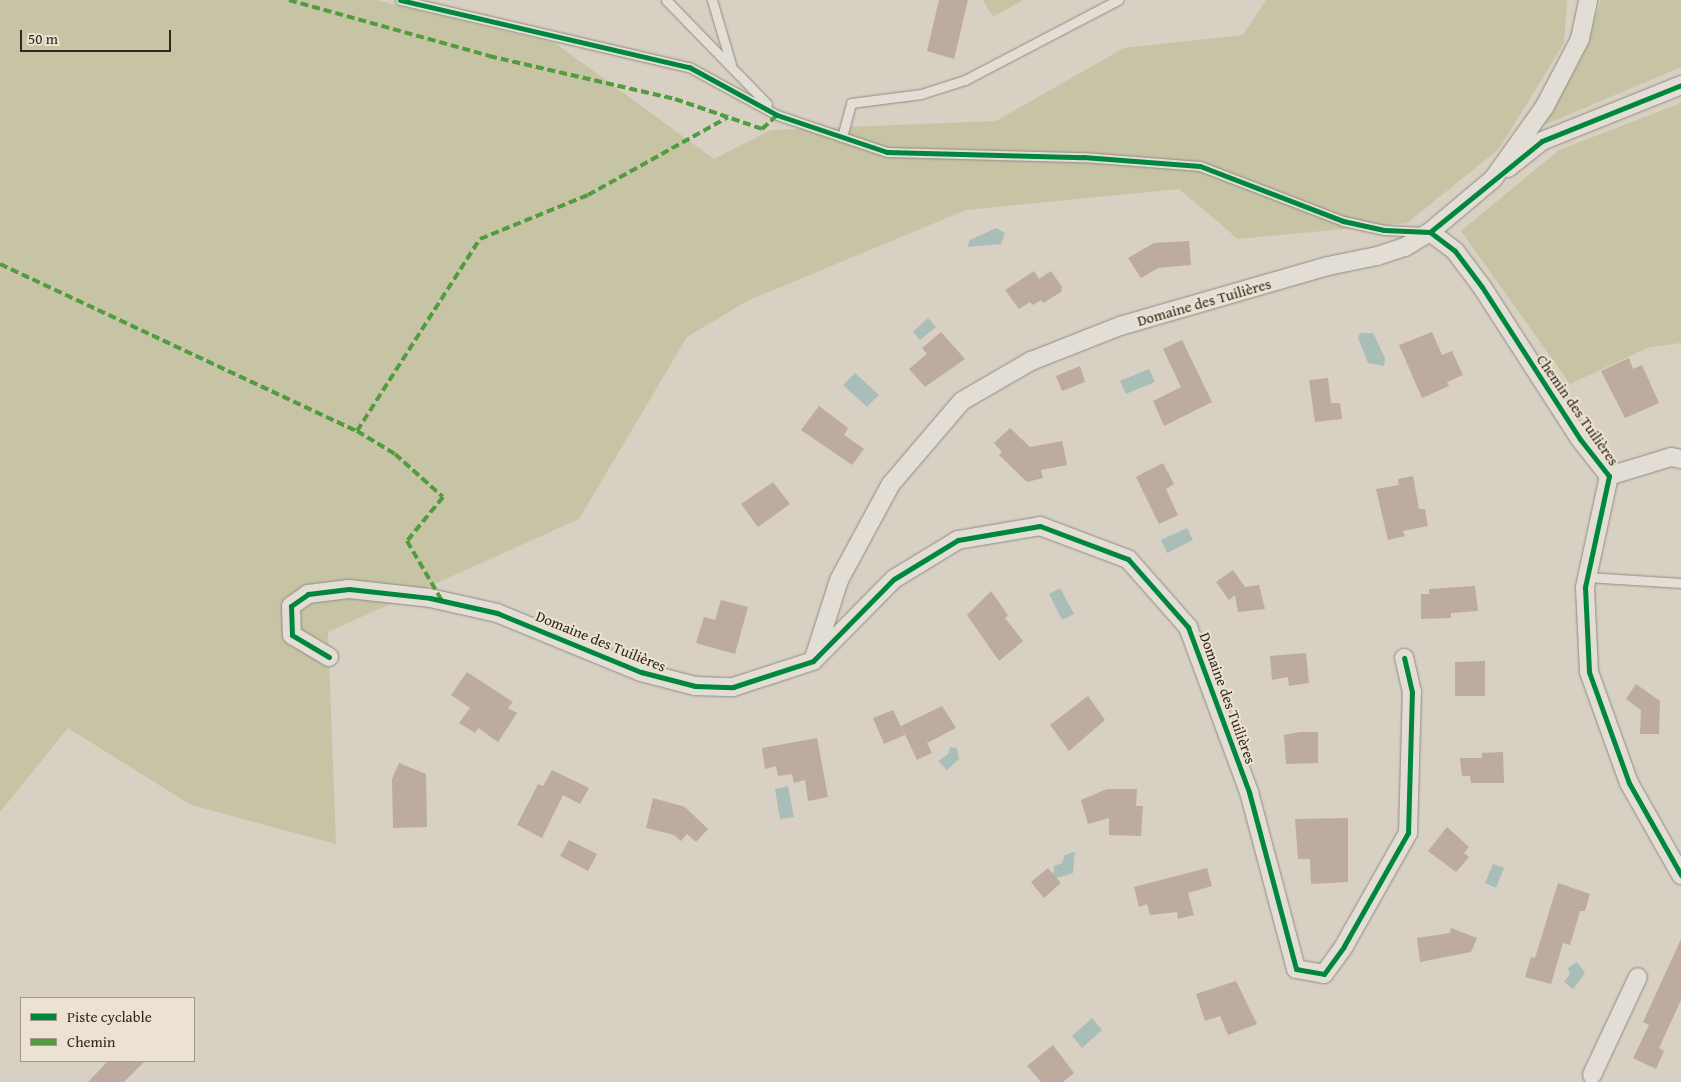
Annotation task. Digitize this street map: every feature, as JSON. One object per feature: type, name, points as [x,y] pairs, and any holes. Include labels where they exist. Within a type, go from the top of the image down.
[{"type":"street","points":[[1494,179],[1545,106],[1580,39],[1588,0]]},
{"type":"street","points":[[1430,232],[1542,141],[1681,84]]},
{"type":"street","name":"Chemin des Tuilières","points":[[1430,232],[1455,251],[1482,287],[1580,439],[1609,476]]},
{"type":"street","name":"Domaine des Tuilières","points":[[813,661],[840,580],[891,484],[962,400],[1031,361],[1120,326],[1328,266],[1377,256],[1405,247],[1430,232]]},
{"type":"street","name":"Chemin des Tuilières","points":[[1609,476],[1671,457],[1681,459]]},
{"type":"street","name":"Chemin des Tuilières","points":[[1609,476],[1587,577],[1584,621],[1589,672],[1629,783],[1681,875]]},
{"type":"street","name":"Domaine des Tuilières","points":[[329,656],[292,635],[291,606],[308,594],[349,589],[430,598],[497,613],[641,672],[694,686],[733,687],[813,661],[894,580],[958,540],[1040,526],[1128,559],[1188,627],[1249,792],[1296,969],[1324,974],[1344,946],[1408,834],[1412,692],[1404,658]]},
{"type":"street","points":[[1596,1080],[1638,977]]},
{"type":"lane","points":[[400,0],[689,66],[777,115],[887,152],[1084,157],[1200,166],[1343,221],[1384,230],[1430,232]]},
{"type":"lane","points":[[666,0],[777,115]]},
{"type":"lane","points":[[712,0],[731,67]]},
{"type":"lane","points":[[842,137],[851,103],[921,94],[965,80],[1118,0]]},
{"type":"lane","points":[[1587,577],[1681,583]]},
{"type":"shaded area","points":[[0,0],[376,0],[555,43],[714,159],[771,130],[996,121],[1124,48],[1243,35],[1266,0],[1567,0],[1564,43],[1499,149],[1407,223],[1238,239],[1179,189],[966,210],[747,301],[687,337],[579,519],[328,632],[336,844],[191,805],[68,728],[0,812]]},
{"type":"shaded area","points":[[983,0],[1023,0],[993,17]]},
{"type":"shaded area","points":[[1601,0],[1681,0],[1681,67],[1542,126],[1580,60]]},
{"type":"shaded area","points":[[1681,103],[1681,343],[1650,347],[1570,384],[1461,231],[1559,150]]},
{"type":"water","points":[[996,228],[1005,233],[1001,244],[967,247],[970,240]]},
{"type":"water","points":[[928,318],[936,327],[920,340],[913,332]]},
{"type":"water","points":[[1360,333],[1373,333],[1385,358],[1384,366],[1368,363],[1358,338]]},
{"type":"water","points":[[1149,369],[1155,382],[1126,394],[1120,381]]},
{"type":"water","points":[[855,373],[879,395],[867,407],[843,385]]},
{"type":"water","points":[[1187,528],[1193,540],[1167,553],[1161,540]]},
{"type":"water","points":[[1060,588],[1074,614],[1062,620],[1049,594]]},
{"type":"water","points":[[950,747],[957,748],[959,759],[947,770],[938,761],[948,754]]},
{"type":"water","points":[[788,786],[794,817],[780,819],[775,789]]},
{"type":"water","points":[[1075,852],[1073,873],[1053,879],[1054,866],[1062,863],[1065,855]]},
{"type":"water","points":[[1493,864],[1504,868],[1496,888],[1485,883]]},
{"type":"water","points":[[1577,962],[1585,973],[1573,989],[1564,982],[1570,974],[1568,968]]},
{"type":"water","points":[[1092,1018],[1102,1030],[1082,1048],[1072,1036]]},
{"type":"building","points":[[939,0],[968,0],[954,59],[927,51]]},
{"type":"building","points":[[1189,241],[1191,265],[1158,268],[1141,278],[1128,258],[1154,243]]},
{"type":"building","points":[[1034,271],[1039,279],[1051,271],[1062,287],[1061,292],[1043,303],[1041,300],[1033,305],[1030,302],[1019,309],[1005,290]]},
{"type":"building","points":[[941,332],[965,359],[925,387],[909,369],[927,354],[922,348]]},
{"type":"building","points":[[1432,332],[1442,355],[1452,351],[1463,375],[1447,382],[1449,386],[1422,398],[1399,345]]},
{"type":"building","points":[[1182,340],[1212,402],[1164,426],[1153,401],[1181,387],[1163,349]]},
{"type":"building","points":[[1629,358],[1633,369],[1642,365],[1659,403],[1625,418],[1601,371]]},
{"type":"building","points":[[1080,366],[1085,382],[1062,391],[1056,376]]},
{"type":"building","points":[[1328,378],[1331,403],[1340,403],[1342,419],[1315,422],[1309,380]]},
{"type":"building","points":[[819,406],[848,428],[844,435],[864,449],[852,465],[801,430]]},
{"type":"building","points":[[1010,428],[1030,447],[1062,441],[1067,465],[1041,470],[1043,478],[1027,482],[999,455],[1002,452],[994,443]]},
{"type":"building","points":[[1163,463],[1174,484],[1166,489],[1178,515],[1159,524],[1136,477]]},
{"type":"building","points":[[1413,476],[1419,509],[1425,509],[1428,526],[1403,531],[1405,536],[1388,540],[1376,489],[1399,485],[1398,479]]},
{"type":"building","points":[[773,482],[790,504],[758,527],[741,504]]},
{"type":"building","points":[[1233,570],[1245,587],[1259,585],[1265,609],[1238,612],[1235,595],[1229,600],[1216,582]]},
{"type":"building","points":[[1475,586],[1478,611],[1451,613],[1451,618],[1421,619],[1421,594],[1429,594],[1429,589]]},
{"type":"building","points":[[991,591],[1008,615],[1005,618],[1023,641],[999,661],[967,615]]},
{"type":"building","points":[[721,600],[748,607],[735,654],[696,643],[704,617],[715,620]]},
{"type":"building","points":[[1306,653],[1309,683],[1289,686],[1288,677],[1272,680],[1270,656]]},
{"type":"building","points":[[1485,661],[1485,696],[1455,696],[1455,662]]},
{"type":"building","points":[[467,672],[513,702],[508,708],[517,713],[498,742],[478,728],[475,733],[459,723],[470,708],[451,695]]},
{"type":"building","points":[[1636,684],[1660,701],[1659,734],[1640,734],[1641,710],[1626,699]]},
{"type":"building","points":[[1088,696],[1105,720],[1069,751],[1050,725]]},
{"type":"building","points":[[942,706],[956,728],[927,743],[932,753],[917,760],[901,726]]},
{"type":"building","points":[[893,710],[905,735],[884,744],[873,718]]},
{"type":"building","points":[[1300,732],[1318,732],[1318,763],[1286,764],[1284,735]]},
{"type":"building","points":[[817,738],[828,797],[808,801],[805,780],[794,783],[792,774],[778,776],[776,766],[765,769],[762,748]]},
{"type":"building","points":[[1503,752],[1504,783],[1471,783],[1470,776],[1462,776],[1460,758],[1482,758],[1482,753]]},
{"type":"building","points":[[399,763],[426,774],[427,827],[393,828],[392,779]]},
{"type":"building","points":[[552,770],[589,788],[580,804],[563,795],[542,838],[517,825],[538,784],[543,786]]},
{"type":"building","points":[[1107,789],[1137,789],[1136,806],[1143,806],[1141,836],[1109,835],[1109,818],[1088,824],[1081,800]]},
{"type":"building","points":[[653,798],[685,807],[708,829],[696,842],[687,834],[681,841],[674,835],[646,828]]},
{"type":"building","points":[[1348,818],[1348,882],[1311,884],[1310,859],[1298,859],[1295,819]]},
{"type":"building","points":[[1447,827],[1469,847],[1464,853],[1469,857],[1456,872],[1428,851]]},
{"type":"building","points":[[569,840],[597,854],[588,871],[560,856]]},
{"type":"building","points":[[1048,868],[1061,883],[1044,898],[1031,882]]},
{"type":"building","points":[[1207,868],[1212,886],[1188,893],[1194,915],[1178,919],[1177,912],[1150,915],[1147,904],[1139,907],[1134,887]]},
{"type":"building","points":[[1558,883],[1590,894],[1585,911],[1580,911],[1570,945],[1563,943],[1551,984],[1525,977],[1531,957],[1535,958]]},
{"type":"building","points":[[1451,928],[1477,938],[1471,952],[1420,962],[1417,938],[1450,933]]},
{"type":"building","points":[[1681,939],[1681,1000],[1659,1048],[1664,1051],[1656,1069],[1633,1058],[1649,1025],[1643,1022]]},
{"type":"building","points":[[1236,981],[1257,1024],[1228,1035],[1220,1016],[1205,1021],[1196,994]]},
{"type":"building","points":[[1053,1045],[1074,1073],[1063,1082],[1041,1082],[1027,1066]]},
{"type":"building","points":[[107,1062],[144,1062],[124,1082],[88,1082]]},
{"type":"marked path","points":[[289,0],[489,56],[675,99],[762,129],[777,115]]},
{"type":"marked path","points":[[0,264],[357,431],[480,239],[588,195],[728,117]]},
{"type":"marked path","points":[[357,431],[395,454],[443,497],[407,541],[442,601]]},
{"type":"cycle path","points":[[400,0],[689,67],[777,115],[887,152],[1083,157],[1200,166],[1343,221],[1384,230],[1430,232]]},
{"type":"cycle path","points":[[1430,232],[1542,141],[1681,85]]},
{"type":"cycle path","points":[[1430,232],[1455,251],[1482,287],[1580,439],[1609,476],[1585,587],[1589,672],[1629,783],[1681,875]]},
{"type":"cycle path","points":[[329,657],[292,635],[291,606],[308,594],[349,589],[430,598],[497,613],[641,672],[695,686],[733,687],[813,661],[894,579],[958,540],[1040,526],[1128,559],[1188,627],[1249,792],[1296,969],[1324,974],[1344,946],[1408,833],[1412,692],[1404,658]]}]
